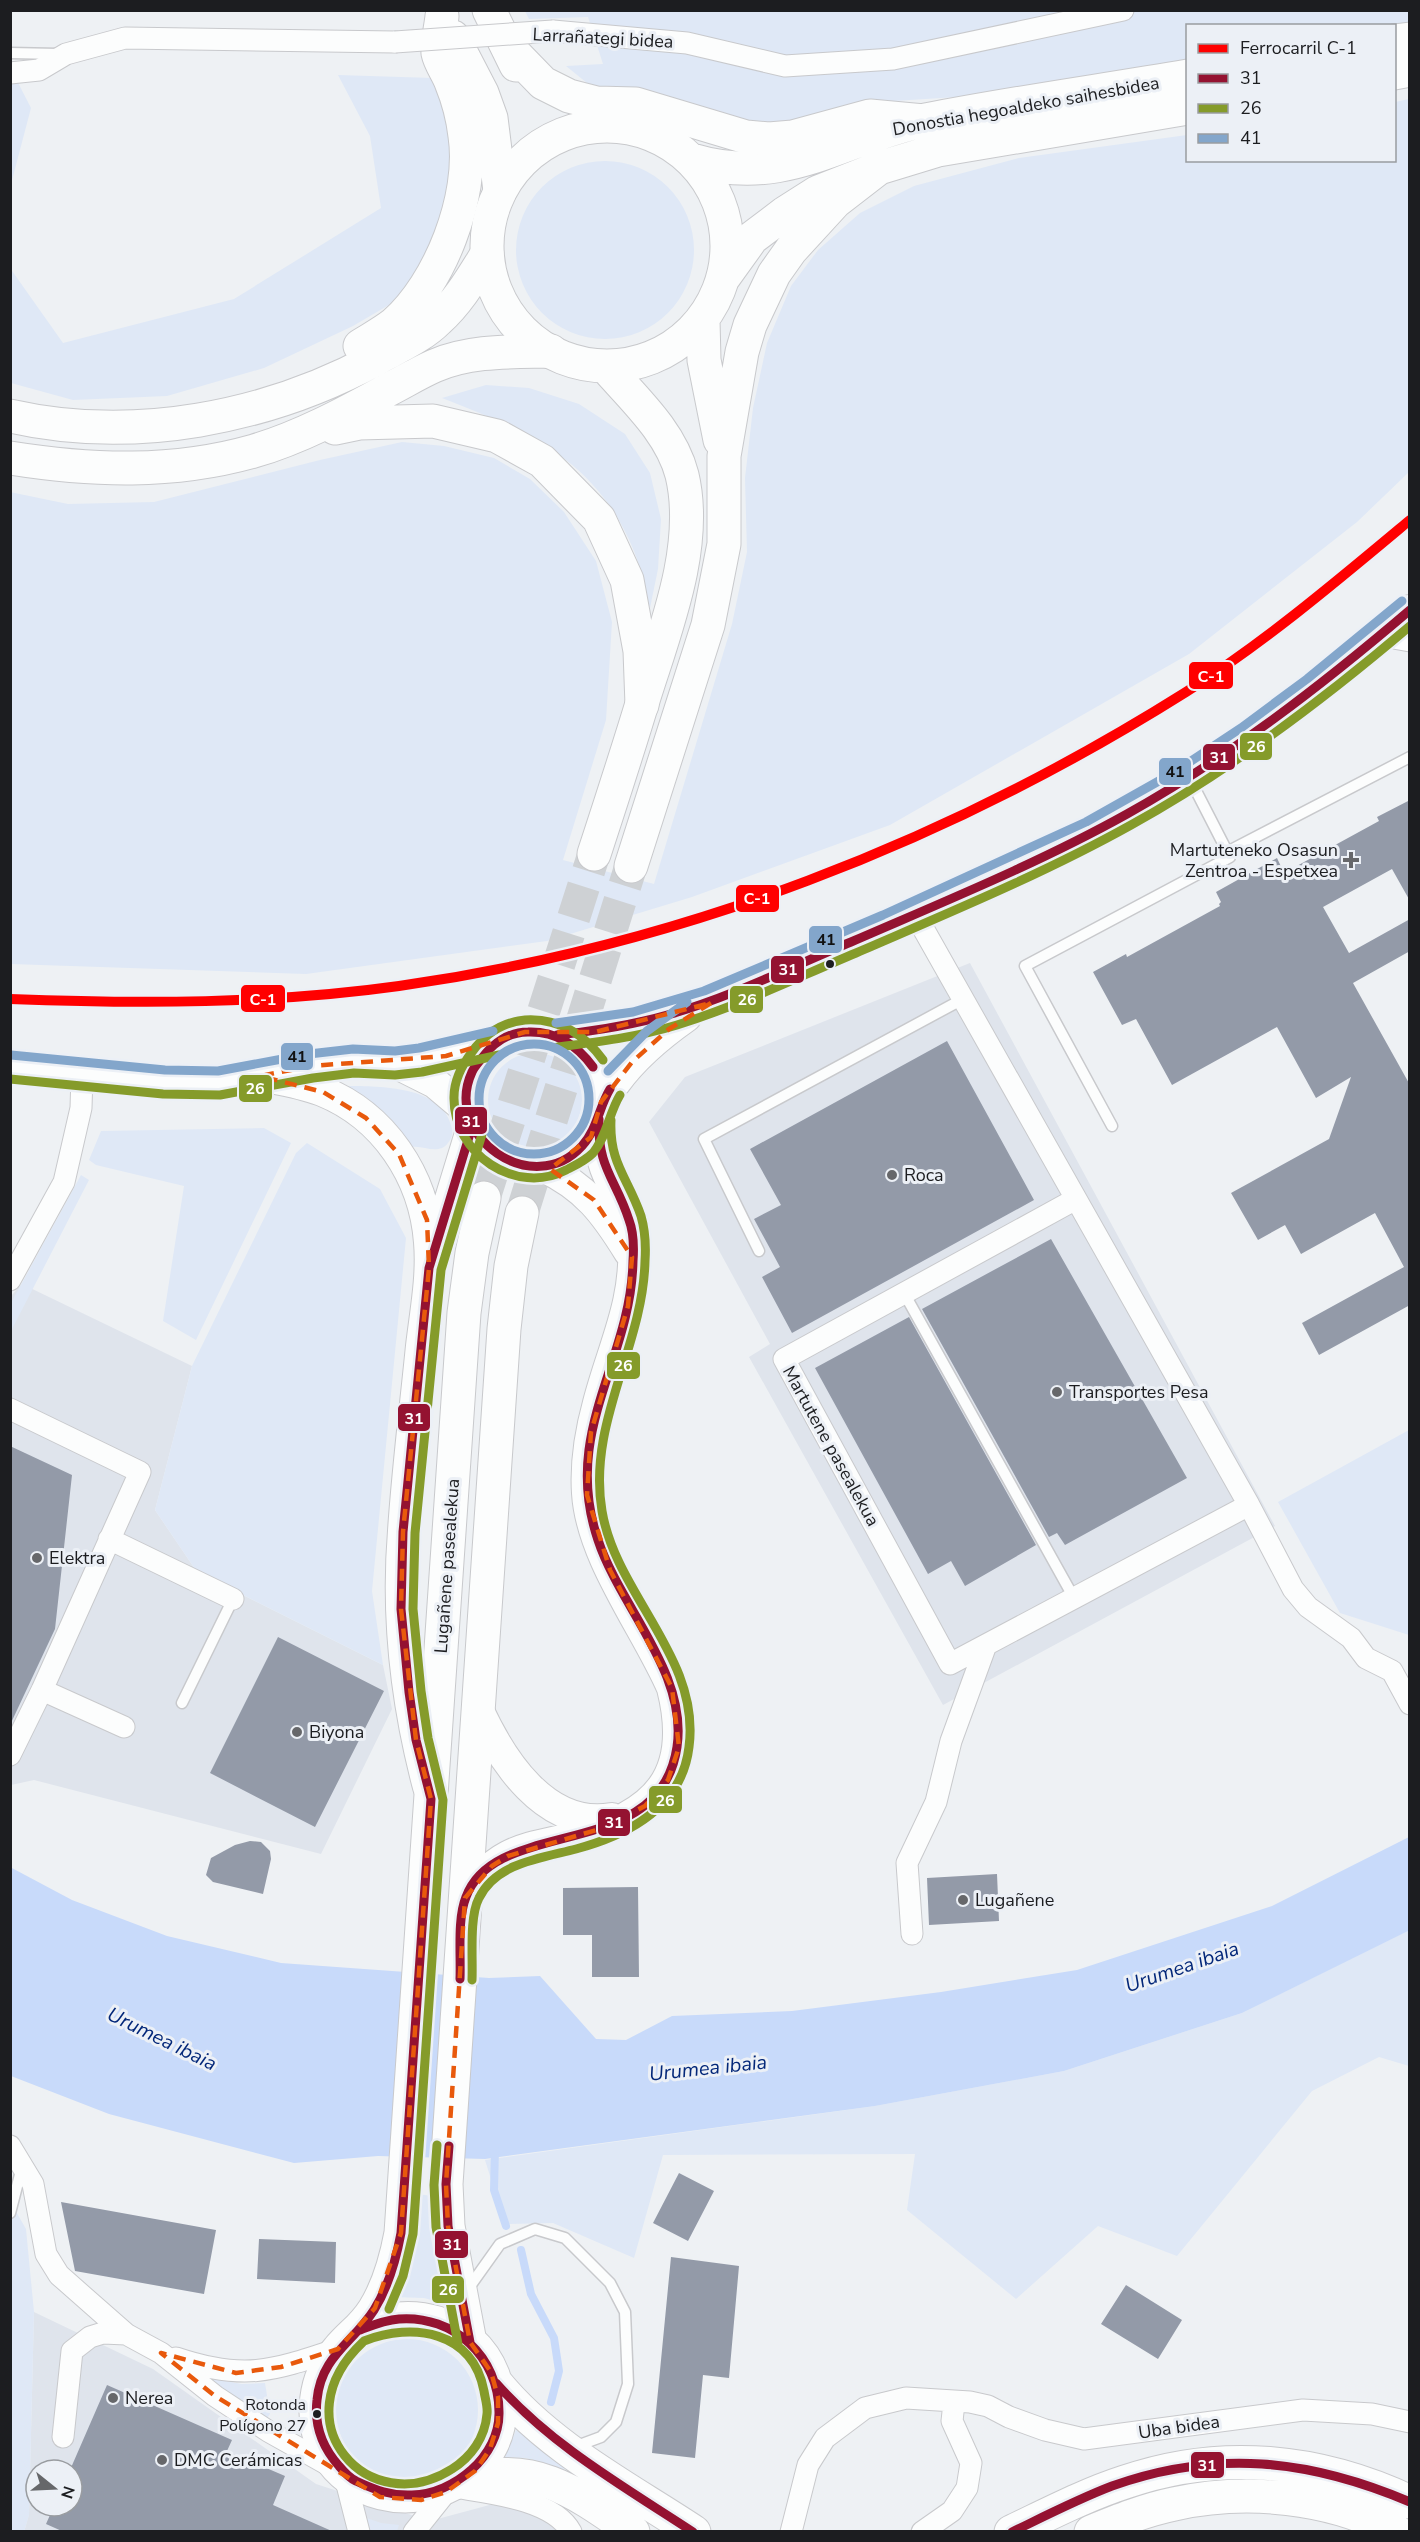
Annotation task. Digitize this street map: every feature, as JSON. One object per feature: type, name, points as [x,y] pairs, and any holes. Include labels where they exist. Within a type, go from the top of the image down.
[{"type":"main road","points":[[489,10],[527,82],[544,104],[560,114],[592,126]]},
{"type":"main road","points":[[441,13],[482,93],[491,118],[500,190]]},
{"type":"main road","points":[[277,399],[394,324],[429,282],[441,258],[450,236],[467,172],[465,137],[459,109],[452,84],[438,53],[441,13]]},
{"type":"main road","points":[[507,46],[543,83],[569,96],[596,102],[636,104],[746,137],[793,138],[870,116],[924,121]]},
{"type":"main road","name":"Donostia hegoaldeko saihesbidea","points":[[692,160],[715,167],[748,169],[782,166],[924,121],[1186,76]]},
{"type":"main road","name":"Donostia hegoaldeko saihesbidea","points":[[723,278],[752,238],[784,213],[818,192],[879,168],[938,150],[1186,108]]},
{"type":"main road","points":[[592,126],[628,127],[663,138],[692,160],[711,185],[724,215],[728,247],[723,278],[715,300],[703,320],[676,345],[643,362],[606,367],[574,362],[528,336],[514,324],[495,291],[487,254],[489,221],[500,190],[523,159],[555,137],[592,126]]},
{"type":"main road","points":[[631,866],[708,625],[724,544],[724,456],[742,352],[750,325],[774,274],[790,250],[835,202],[879,168]]},
{"type":"main road","points":[[10,416],[80,427],[145,426],[221,418],[318,388],[420,334],[437,322],[461,296],[487,254]]},
{"type":"main road","points":[[703,320],[704,360],[724,456]]},
{"type":"main road","points":[[10,458],[69,467],[134,469],[203,462],[254,451],[289,438],[362,404],[435,365],[470,356],[551,351]]},
{"type":"main road","points":[[594,854],[672,607],[683,558],[687,513],[682,474],[664,434],[606,367]]},
{"type":"main road","points":[[289,438],[359,423],[433,420],[497,436],[542,461],[599,519],[627,580],[640,651],[642,705]]},
{"type":"main road","points":[[395,1063],[435,1083],[469,1119],[484,1146],[501,1159],[522,1166],[543,1167],[562,1161],[578,1151],[591,1137],[600,1110],[632,1062],[650,1044],[689,1015],[711,1003],[1059,848],[1142,805],[1224,754],[1376,640],[1410,610]]},
{"type":"main road","points":[[557,1035],[633,1026],[711,1003]]},
{"type":"main road","points":[[429,1268],[469,1119],[466,1091],[471,1072],[482,1056],[496,1043],[510,1035],[541,1031],[557,1035],[572,1043],[585,1054],[594,1068],[600,1085],[599,1145],[605,1170],[631,1223],[632,1257],[628,1306],[591,1432],[587,1465],[587,1495],[592,1523],[610,1570],[661,1663],[672,1688],[679,1729],[675,1764],[668,1780],[645,1806],[600,1829],[526,1848],[508,1856],[492,1866],[465,1898]]},
{"type":"main road","points":[[10,1067],[82,1075],[219,1083],[343,1062],[395,1063],[446,1056],[496,1043]]},
{"type":"main road","points":[[260,1076],[300,1083],[346,1103],[384,1135],[399,1154],[421,1197],[430,1244],[429,1268],[403,1532],[401,1609],[416,1740],[431,1799]]},
{"type":"main road","points":[[543,1167],[570,1181],[594,1200],[632,1257]]},
{"type":"main road","name":"Lugañene pasealekua","points":[[349,2340],[375,2308],[396,2259],[401,2233],[464,1313],[472,1254],[484,1198]]},
{"type":"main road","points":[[470,2342],[448,2226],[446,2184],[504,1329],[511,1266],[522,1213]]},
{"type":"main road","points":[[478,1709],[491,1737],[507,1761],[523,1781],[542,1798],[573,1816],[607,1819],[629,1815]]},
{"type":"main road","points":[[633,2532],[587,2500],[550,2481],[535,2477],[509,2474],[483,2476],[421,2500],[393,2500],[368,2492],[343,2474],[325,2450],[320,2437],[316,2397],[324,2372],[349,2340],[381,2321],[395,2318],[422,2318],[447,2326],[470,2342],[486,2361],[496,2384],[517,2409],[568,2449],[694,2532]]},
{"type":"main road","points":[[456,2486],[483,2461],[495,2436],[499,2410],[496,2384]]},
{"type":"main road","points":[[1011,2532],[1078,2499],[1126,2481],[1170,2469],[1225,2462],[1267,2462],[1311,2467],[1356,2480],[1410,2502]]},
{"type":"main road","points":[[1091,2532],[1125,2518],[1174,2504],[1228,2497],[1267,2497],[1314,2503],[1357,2515],[1397,2532]]},
{"type":"street","name":"Larrañategi bidea","points":[[10,73],[39,70],[66,54],[125,38],[395,42],[553,31],[687,43],[785,66],[893,59],[1123,10]]},
{"type":"street","points":[[1376,640],[1388,637],[1410,641]]},
{"type":"street","points":[[915,914],[1249,1505],[1293,1589],[1308,1607],[1352,1638],[1366,1658],[1392,1671],[1410,1704]]},
{"type":"street","points":[[10,1280],[64,1182],[81,1108],[82,1075]]},
{"type":"street","name":"Martutene pasealekua","points":[[1076,1199],[784,1359],[950,1664],[1249,1505]]},
{"type":"street","points":[[10,1409],[140,1472],[42,1690],[10,1755]]},
{"type":"street","points":[[109,1539],[233,1599]]},
{"type":"street","points":[[912,1934],[907,1863],[936,1802],[951,1741],[986,1645]]},
{"type":"street","points":[[42,1690],[123,1726]]},
{"type":"street","points":[[10,2146],[23,2164],[33,2184],[46,2254],[59,2275],[126,2334],[161,2353],[208,2369],[237,2373],[281,2367],[349,2340]]},
{"type":"street","points":[[63,2437],[72,2351],[90,2337],[103,2333],[126,2334]]},
{"type":"street","points":[[161,2353],[215,2396],[268,2431],[343,2474],[359,2532]]},
{"type":"street","name":"Uba bidea","points":[[793,2523],[808,2465],[825,2438],[865,2408],[906,2398],[954,2403],[970,2402],[988,2406],[1045,2430],[1084,2439],[1304,2410],[1372,2414],[1410,2422]]},
{"type":"street","points":[[922,2532],[952,2511],[967,2488],[971,2463],[952,2421],[954,2403]]},
{"type":"street","points":[[414,2532],[456,2486],[515,2497],[544,2509],[568,2526],[571,2532]]},
{"type":"lane","points":[[10,53],[66,54]]},
{"type":"lane","points":[[1227,852],[1410,757]]},
{"type":"lane","points":[[1112,1126],[1025,966],[1230,857],[1189,776]]},
{"type":"lane","points":[[759,1251],[704,1139],[963,999]]},
{"type":"lane","points":[[904,1293],[1074,1598]]},
{"type":"lane","points":[[182,1703],[233,1599]]},
{"type":"lane","points":[[10,2213],[23,2164]]},
{"type":"lane","points":[[461,2299],[500,2244],[536,2229],[565,2238],[610,2283],[625,2312],[628,2384],[616,2422],[601,2437],[568,2449]]},
{"type":"highlighted area","points":[[711,1003],[669,1029],[632,1062],[601,1102],[591,1137],[550,1169],[594,1200],[632,1257],[628,1306],[591,1432],[587,1495],[610,1570],[672,1688],[679,1747],[668,1780],[645,1806],[600,1829],[508,1856],[492,1866],[465,1898],[446,2184],[448,2226],[470,2342],[491,2372],[498,2397],[498,2423],[490,2449],[475,2471],[446,2492],[421,2500],[380,2497],[215,2396],[161,2353],[236,2373],[281,2367],[338,2349],[375,2308],[401,2233],[431,1799],[416,1740],[401,1609],[403,1532],[429,1268],[427,1220],[399,1154],[366,1118],[323,1092],[260,1076],[311,1066],[446,1056],[525,1032],[595,1032]]},
{"type":"shaded area","points":[[1409,10],[1410,31],[1396,27],[1396,24],[1186,24],[1186,65],[973,96],[894,101],[837,110],[766,130],[628,97],[587,83],[566,66],[603,64],[588,17],[529,19],[525,11]]},
{"type":"shaded area","points":[[11,69],[31,108],[11,184]]},
{"type":"shaded area","points":[[338,75],[433,78],[451,137],[453,194],[411,292],[353,326],[264,368],[167,396],[73,400],[11,383],[10,268],[63,343],[234,299],[381,208],[370,136]]},
{"type":"shaded area","points":[[1409,99],[1409,472],[1357,522],[1189,654],[890,825],[692,897],[547,941],[306,974],[11,964],[10,492],[68,504],[154,502],[402,442],[444,446],[494,458],[530,479],[564,512],[596,561],[612,622],[606,720],[563,860],[654,884],[732,624],[747,552],[745,478],[753,408],[767,343],[791,286],[818,250],[860,213],[914,186],[1019,158],[1186,135],[1186,162],[1396,162],[1396,102]]},
{"type":"shaded area","points":[[605,161],[639,168],[655,176],[668,187],[679,200],[687,216],[694,250],[687,284],[679,300],[668,313],[655,324],[639,332],[605,339],[571,332],[555,324],[542,313],[531,300],[523,284],[516,250],[523,216],[531,200],[542,187],[555,176],[571,168]]},
{"type":"shaded area","points":[[486,385],[529,388],[579,404],[625,434],[650,473],[661,519],[658,569],[650,608],[634,551],[619,520],[600,493],[579,471],[530,437],[503,423],[442,398]]},
{"type":"shaded area","points":[[970,963],[1275,1526],[943,1705],[749,1357],[770,1344],[649,1122],[685,1077]]},
{"type":"shaded area","points":[[535,1053],[553,1057],[568,1067],[578,1082],[582,1100],[578,1118],[568,1133],[553,1143],[535,1147],[517,1143],[502,1133],[492,1118],[488,1100],[492,1082],[502,1067],[517,1057]]},
{"type":"shaded area","points":[[341,1086],[389,1088],[422,1096],[436,1103],[446,1114],[452,1129],[450,1140],[444,1147],[438,1149],[411,1147],[379,1112]]},
{"type":"shaded area","points":[[264,1128],[291,1143],[196,1340],[163,1321],[184,1186],[96,1165],[89,1160],[101,1131]]},
{"type":"shaded area","points":[[307,1143],[380,1189],[406,1238],[372,1591],[383,1665],[197,1572],[155,1510],[192,1366],[296,1153]]},
{"type":"shaded area","points":[[81,1175],[89,1180],[11,1331],[11,1303]]},
{"type":"shaded area","points":[[22,1284],[192,1366],[155,1510],[197,1572],[383,1665],[392,1709],[321,1854],[34,1780],[11,1785],[10,1297]]},
{"type":"shaded area","points":[[1409,1430],[1409,1635],[1340,1613],[1278,1502]]},
{"type":"shaded area","points":[[1409,1930],[1409,2066],[1379,2057],[1312,2091],[1177,2256],[1098,2226],[1016,2299],[907,2210],[915,2154],[663,2155],[634,2258],[553,2223],[505,2224],[485,2160],[875,2106],[1064,2071],[1242,2013]]},
{"type":"shaded area","points":[[417,2194],[433,2196],[453,2306],[424,2298],[393,2297]]},
{"type":"shaded area","points":[[10,2201],[26,2229],[34,2312],[30,2458],[24,2458],[24,2518],[28,2518],[24,2532],[10,2531]]},
{"type":"shaded area","points":[[34,2312],[153,2369],[316,2484],[430,2521],[516,2498],[583,2531],[24,2532],[28,2518],[84,2518],[84,2458],[30,2458]]},
{"type":"shaded area","points":[[407,2339],[434,2345],[457,2360],[472,2383],[478,2410],[472,2437],[457,2460],[434,2475],[407,2481],[380,2475],[357,2460],[342,2437],[336,2410],[342,2383],[357,2360],[380,2345]]},
{"type":"shaded area","points":[[208,2378],[242,2384],[265,2383],[270,2414],[267,2418],[207,2380]]},
{"type":"shaded area","points":[[516,2430],[566,2464],[563,2470],[526,2458],[505,2457]]},
{"type":"shaded area","points":[[361,2516],[381,2523],[399,2525],[397,2531],[365,2531]]},
{"type":"water","name":"Urumea ibaia","points":[[1409,1837],[1410,1930],[1242,2013],[1064,2071],[875,2106],[485,2159],[378,2156],[294,2163],[109,2114],[11,2076],[10,1867],[72,1900],[167,1936],[281,1963],[489,1978],[540,1976],[596,2039],[626,2040],[672,2016],[792,2011],[941,1992],[1077,1970],[1272,1906]]},
{"type":"building","points":[[1410,800],[1410,901],[1392,869],[1323,907],[1349,953],[1410,919],[1410,951],[1353,983],[1410,1085],[1410,1305],[1319,1355],[1302,1323],[1404,1267],[1375,1213],[1301,1254],[1285,1225],[1258,1240],[1231,1193],[1329,1139],[1351,1077],[1316,1098],[1277,1027],[1172,1085],[1136,1019],[1122,1025],[1093,972],[1126,954],[1127,957],[1220,906],[1221,902],[1216,892],[1277,858],[1284,873],[1379,821],[1377,817]]},
{"type":"building","name":"Roca","points":[[947,1041],[1034,1200],[792,1333],[762,1277],[780,1267],[754,1219],[781,1205],[750,1149]]},
{"type":"building","name":"Transportes Pesa","points":[[1051,1239],[1187,1478],[1065,1545],[1057,1533],[1049,1537],[922,1309]]},
{"type":"building","points":[[909,1317],[1036,1545],[965,1586],[951,1561],[928,1574],[815,1368]]},
{"type":"building","name":"Elektra","points":[[10,1446],[72,1475],[55,1629],[10,1725]]},
{"type":"building","name":"Biyona","points":[[278,1637],[384,1691],[315,1827],[210,1773]]},
{"type":"building","points":[[250,1841],[261,1842],[270,1851],[271,1859],[263,1894],[213,1882],[206,1875],[211,1858],[235,1845]]},
{"type":"building","name":"Lugañene","points":[[997,1874],[999,1921],[929,1925],[927,1878]]},
{"type":"building","points":[[638,1887],[639,1977],[592,1977],[592,1935],[563,1935],[563,1888]]},
{"type":"building","points":[[679,2173],[714,2191],[688,2241],[653,2223]]},
{"type":"building","points":[[61,2202],[216,2230],[204,2294],[75,2271]]},
{"type":"building","points":[[259,2239],[336,2242],[335,2283],[257,2279]]},
{"type":"building","points":[[671,2257],[739,2266],[729,2378],[703,2375],[695,2458],[652,2453]]},
{"type":"building","points":[[1126,2285],[1182,2320],[1158,2359],[1101,2324]]},
{"type":"building","name":"DMC Cerámicas","points":[[107,2385],[232,2440],[227,2451],[285,2476],[273,2505],[334,2532],[64,2532],[46,2524],[49,2518],[84,2518],[84,2458],[75,2458]]},
{"type":"waterway","points":[[495,2148],[494,2190],[506,2226]]},
{"type":"waterway","points":[[521,2250],[531,2294],[554,2338],[559,2371],[551,2402]]},
{"type":"tunnel","points":[[484,1198],[594,854]]},
{"type":"tunnel","points":[[522,1213],[631,866]]},
{"type":"rail line","name":"C-1","points":[[10,999],[108,1002],[205,1001],[302,996],[399,986],[504,968],[607,944],[708,915],[808,881],[906,841],[1001,796],[1095,746],[1186,692],[1244,653],[1410,520]]},
{"type":"transit line","name":"41","points":[[556,1023],[633,1012],[704,991],[883,915],[1086,822],[1173,773],[1241,728],[1307,679],[1402,601]]},
{"type":"transit line","name":"31","points":[[557,1035],[643,1021],[717,999],[956,897],[1060,849],[1127,814],[1202,769],[1308,693],[1410,610]]},
{"type":"transit line","name":"26","points":[[558,1047],[648,1033],[722,1009],[960,908],[1064,860],[1131,825],[1205,781],[1310,707],[1410,626]]},
{"type":"transit line","name":"41","points":[[608,1071],[647,1031],[687,1002]]},
{"type":"transit line","name":"26","points":[[603,1060],[579,1035],[559,1025],[525,1020],[509,1023],[495,1030],[472,1052],[457,1079],[454,1091],[456,1118],[464,1136],[476,1152],[491,1165],[527,1178],[547,1177],[584,1161],[593,1153],[602,1139],[620,1095]]},
{"type":"transit line","name":"41","points":[[11,1055],[165,1070],[218,1071],[309,1054],[353,1049],[395,1051],[419,1048],[493,1031]]},
{"type":"transit line","name":"31","points":[[593,1067],[573,1046],[557,1037],[538,1032],[508,1036],[491,1048],[472,1072],[466,1096],[470,1119],[481,1138],[497,1154],[518,1163],[540,1166],[562,1161],[582,1146],[595,1126],[610,1089]]},
{"type":"transit line","name":"41","points":[[534,1044],[555,1048],[573,1060],[585,1078],[589,1099],[585,1120],[573,1138],[555,1150],[534,1154],[513,1150],[495,1138],[483,1120],[479,1099],[483,1078],[495,1060],[513,1048],[534,1044]]},
{"type":"transit line","name":"26","points":[[10,1079],[163,1094],[220,1095],[354,1073],[395,1075],[422,1072],[499,1055]]},
{"type":"transit line","name":"31","points":[[460,1979],[460,1926],[463,1906],[466,1897],[483,1872],[509,1855],[611,1824],[641,1808],[664,1784],[677,1747],[678,1720],[663,1667],[608,1565],[598,1540],[589,1501],[588,1465],[592,1430],[629,1298],[634,1251],[631,1225],[604,1162],[599,1136],[599,1119]]},
{"type":"transit line","name":"26","points":[[472,1980],[474,1916],[479,1898],[487,1886],[508,1869],[534,1859],[576,1849],[615,1836],[649,1815],[664,1802],[676,1786],[684,1768],[689,1747],[689,1715],[682,1684],[670,1655],[623,1571],[610,1542],[602,1511],[599,1479],[602,1447],[608,1416],[642,1293],[645,1255],[641,1216],[616,1159],[611,1135],[611,1120]]},
{"type":"transit line","name":"31","points":[[360,2330],[399,2319],[438,2324],[455,2332],[470,2343],[482,2357],[497,2392],[499,2412],[492,2443],[472,2470],[443,2488],[428,2493],[412,2495],[383,2492],[351,2478],[333,2459],[320,2436],[316,2410],[320,2385],[331,2361],[366,2322],[384,2292],[401,2233],[431,1799],[416,1740],[409,1692],[401,1609],[403,1532],[429,1268],[472,1127]]},
{"type":"transit line","name":"26","points":[[389,2309],[403,2276],[413,2234],[443,1800],[428,1738],[421,1691],[413,1609],[415,1533],[441,1270],[483,1131]]},
{"type":"transit line","name":"26","points":[[437,2145],[434,2185],[436,2227],[458,2344]]},
{"type":"transit line","name":"31","points":[[449,2146],[446,2184],[448,2226],[470,2342]]},
{"type":"transit line","name":"26","points":[[363,2342],[339,2373],[329,2403],[332,2431],[344,2455],[365,2473],[391,2483],[421,2482],[459,2464],[471,2453],[480,2439],[487,2414],[487,2405],[478,2371],[468,2355],[454,2344],[438,2336],[421,2333],[402,2332],[364,2341]]},
{"type":"transit line","name":"31","points":[[496,2383],[518,2406],[564,2446],[693,2532]]},
{"type":"transit line","name":"31","points":[[1012,2532],[1112,2486],[1151,2474],[1225,2463],[1299,2468],[1372,2487],[1410,2502]]},
{"type":"place","name":"Martuteneko Osasun Zentroa - Espetxea","points":[[1351,860]]},
{"type":"place","name":"Roca","points":[[892,1175]]},
{"type":"place","name":"Transportes Pesa","points":[[1057,1392]]},
{"type":"place","name":"Elektra","points":[[37,1558]]},
{"type":"place","name":"Biyona","points":[[297,1732]]},
{"type":"place","name":"Lugañene","points":[[963,1900]]},
{"type":"place","name":"Nerea","points":[[113,2398]]},
{"type":"place","name":"Rotonda Polígono 27","points":[[317,2414]]},
{"type":"place","name":"DMC Cerámicas","points":[[162,2460]]}]
